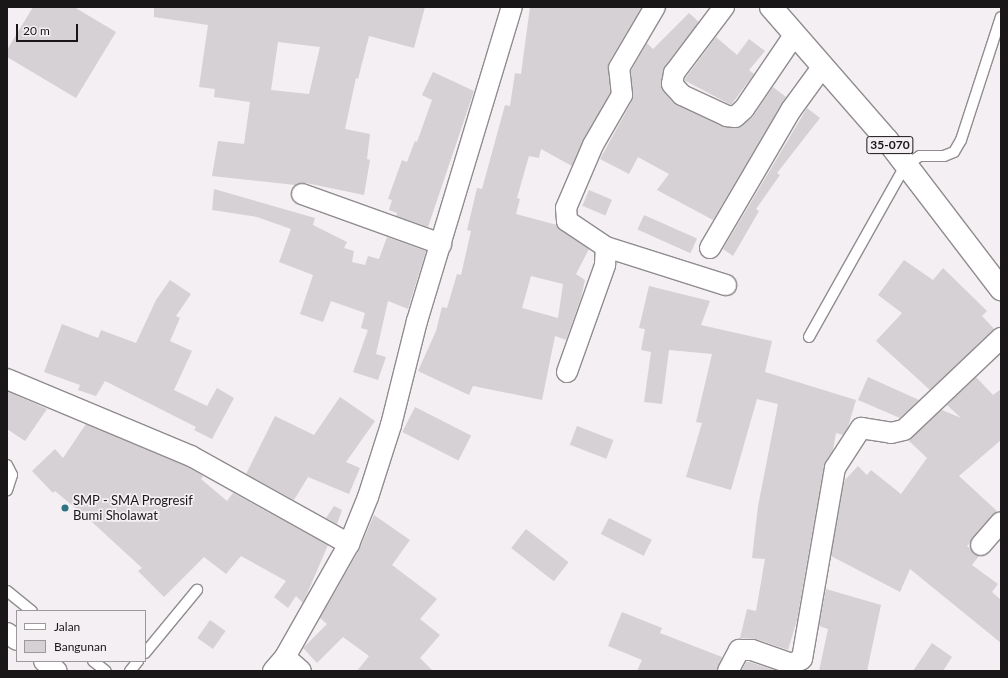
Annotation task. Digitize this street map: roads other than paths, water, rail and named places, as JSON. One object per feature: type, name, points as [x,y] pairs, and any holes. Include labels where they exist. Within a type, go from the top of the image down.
[{"type":"main road","name":"35-070","points":[[771,7],[887,140],[905,166],[1001,289]]},
{"type":"street","points":[[300,671],[279,664],[349,544],[368,497],[388,433],[417,321],[512,7]]},
{"type":"street","points":[[655,7],[619,68],[622,95],[593,145],[566,208],[567,221],[606,247],[726,285]]},
{"type":"street","points":[[724,7],[674,73],[672,84],[682,95],[727,116],[735,117],[744,109],[796,34]]},
{"type":"street","points":[[710,248],[791,110],[823,66]]},
{"type":"street","points":[[302,194],[440,244]]},
{"type":"street","points":[[567,372],[605,265],[606,247]]},
{"type":"street","points":[[728,671],[739,650],[752,650],[787,663],[796,664],[802,659],[835,468],[861,428],[891,433],[904,430],[1001,338]]},
{"type":"street","points":[[7,379],[191,456],[349,544]]},
{"type":"street","points":[[982,545],[1001,522]]},
{"type":"street","points":[[7,633],[16,639]]},
{"type":"street","points":[[45,662],[57,671]]},
{"type":"lane","points":[[809,337],[905,166],[920,156],[944,156],[954,152],[961,140],[1001,17]]},
{"type":"lane","points":[[7,465],[12,475],[7,490]]},
{"type":"lane","points":[[146,652],[197,590]]},
{"type":"lane","points":[[7,591],[31,610]]},
{"type":"lane","points":[[94,662],[106,671]]},
{"type":"lane","points":[[130,671],[137,662]]},
{"type":"place","name":"SMP - SMA Progresif Bumi Sholawat","points":[[65,508]]}]
